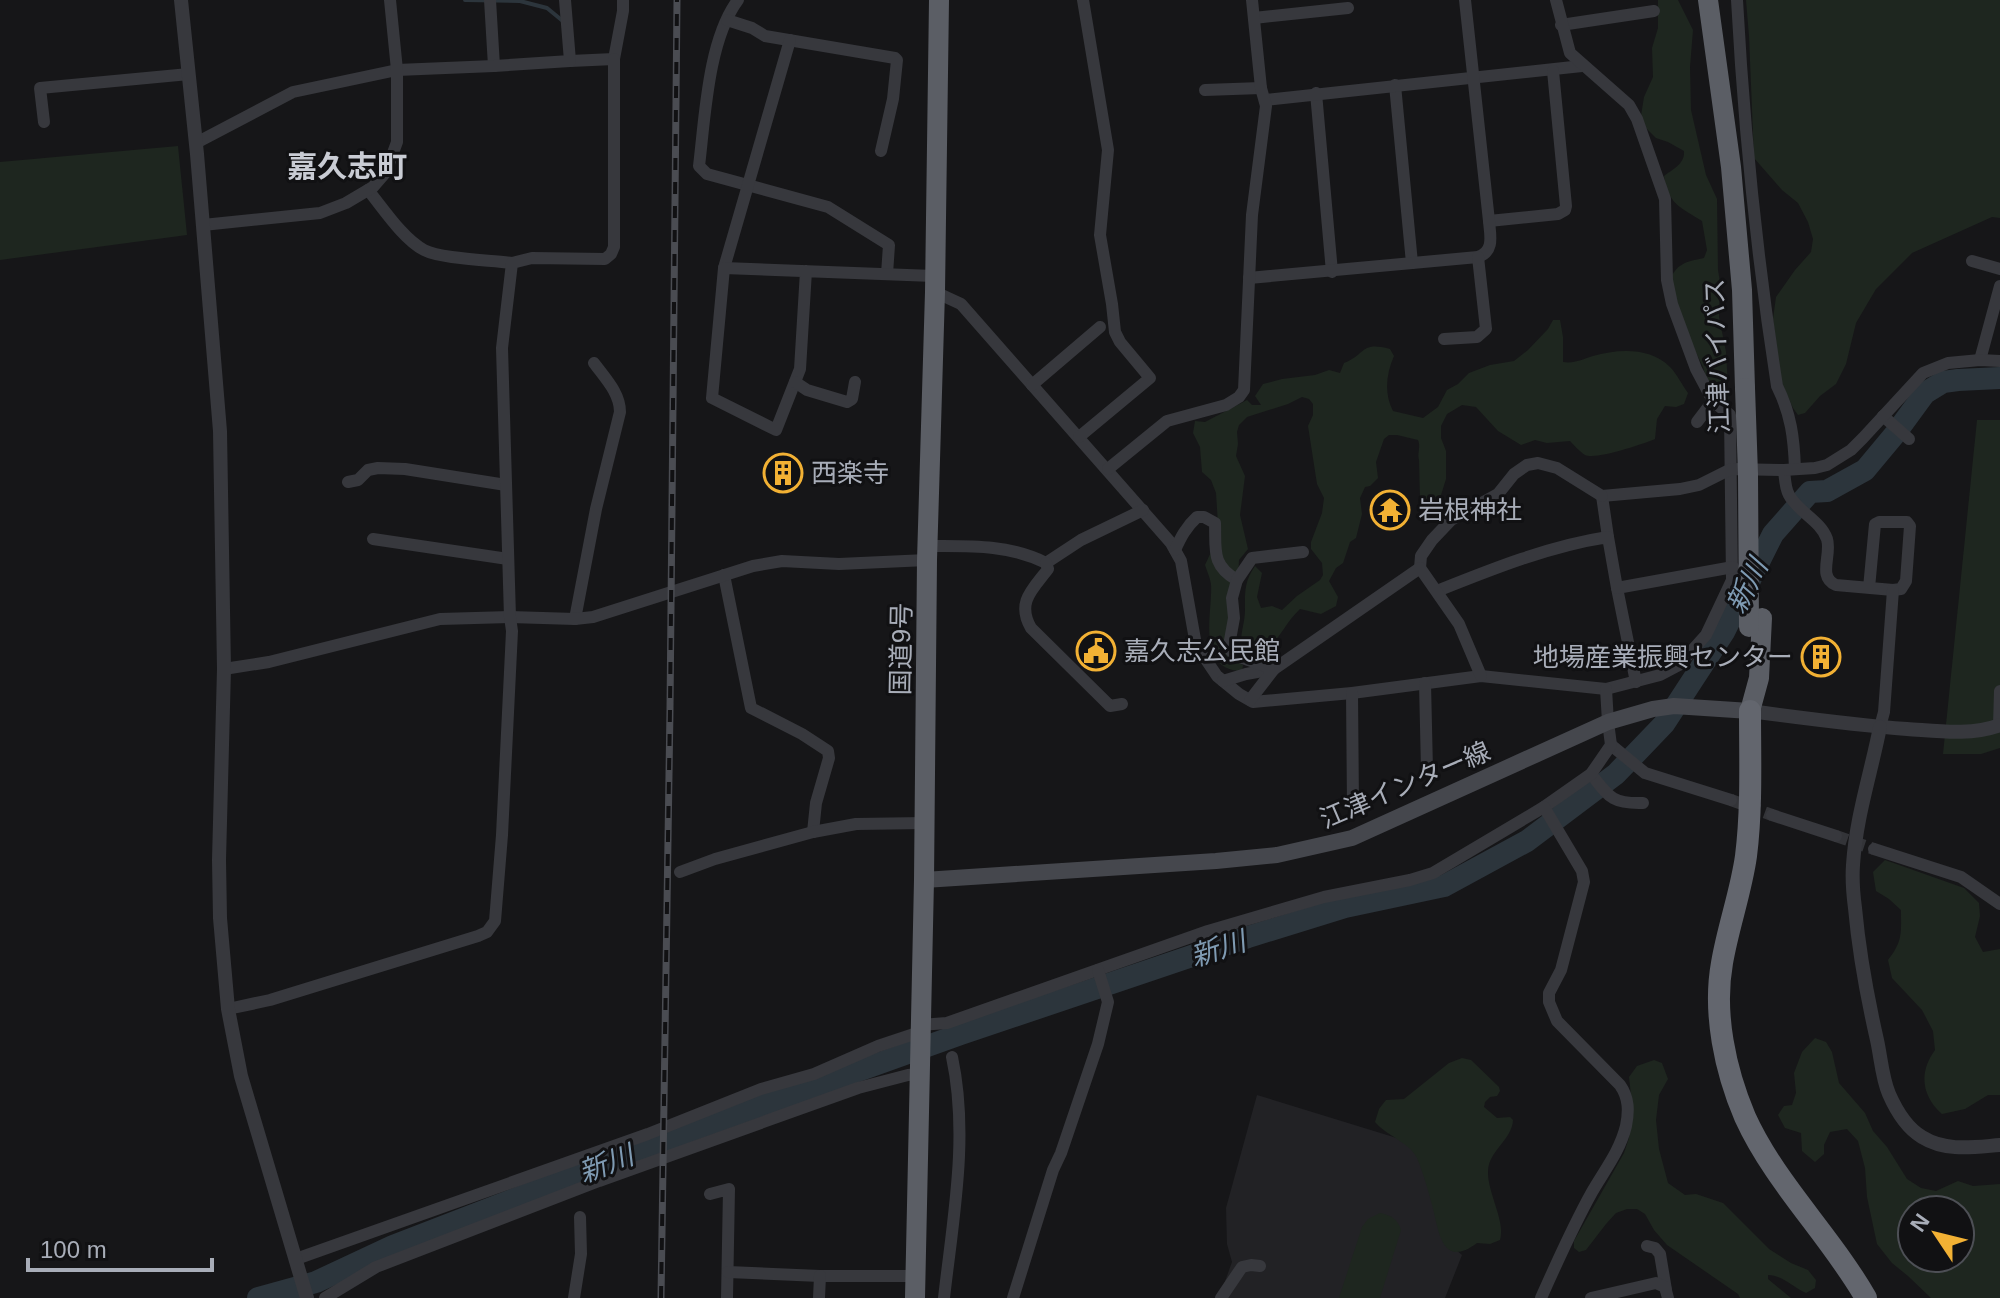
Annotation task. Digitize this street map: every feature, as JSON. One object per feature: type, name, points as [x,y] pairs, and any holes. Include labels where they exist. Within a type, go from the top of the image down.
[{"type":"highway","name":"国道9号","points":[[915,1298],[939,0]]},
{"type":"highway","name":"江津バイパス","points":[[1708,0],[1731,167],[1751,388],[1748,474],[1756,623],[1747,682],[1750,711]]},
{"type":"highway","points":[[1750,711],[1750,797],[1746,854],[1722,962],[1719,1010],[1725,1052],[1745,1116],[1759,1144],[1866,1298]]},
{"type":"main road","name":"江津インター線","points":[[924,880],[1216,861],[1311,849],[1352,838],[1608,722],[1674,706],[1750,711]]},
{"type":"street","points":[[181,0],[220,431],[224,669],[219,860],[220,918],[228,1009],[241,1076],[307,1298]]},
{"type":"street","points":[[203,225],[320,213],[368,190],[386,172],[397,142],[397,70],[390,0]]},
{"type":"street","points":[[490,0],[494,66]]},
{"type":"street","points":[[565,0],[570,61]]},
{"type":"street","points":[[368,190],[402,231],[421,249],[433,254],[512,263],[532,258],[605,259],[614,247],[614,59],[623,0]]},
{"type":"street","points":[[738,0],[730,11],[711,73],[699,166],[707,174],[828,207],[889,245],[887,274]]},
{"type":"street","points":[[1079,437],[1150,378],[1115,332],[1100,235],[1108,150],[1083,0]]},
{"type":"street","points":[[1108,469],[1167,421],[1226,405],[1242,393],[1252,215],[1266,106],[1252,0]]},
{"type":"street","points":[[1249,278],[1486,254],[1490,247],[1489,221],[1465,0]]},
{"type":"street","points":[[724,268],[887,274],[935,284],[961,304],[1171,543],[1181,561],[1196,645],[1223,681],[1253,702],[1481,676],[1606,689],[1660,675],[1679,665],[1706,635],[1732,580],[1730,415],[1713,401],[1696,369],[1672,304],[1667,280],[1665,199],[1637,119],[1629,105],[1570,53],[1556,0]]},
{"type":"street","points":[[1737,0],[1754,229],[1777,386],[1787,408],[1794,449],[1787,489],[1792,500],[1823,531],[1828,541],[1826,573],[1829,581],[1836,585],[1869,588],[1893,590],[1901,589],[1906,581],[1910,526],[1907,522],[1875,524],[1869,588]]},
{"type":"street","points":[[1254,18],[1348,8]]},
{"type":"street","points":[[1561,25],[1654,11]]},
{"type":"street","points":[[727,20],[765,36],[895,58],[893,99],[881,151]]},
{"type":"street","points":[[790,40],[724,268],[712,398],[776,430],[800,369],[806,271]]},
{"type":"street","points":[[196,143],[293,92],[397,70],[614,59]]},
{"type":"street","points":[[1205,90],[1263,94],[1316,93],[1582,66]]},
{"type":"street","points":[[1489,221],[1558,214],[1565,210],[1553,71]]},
{"type":"street","points":[[44,122],[40,88],[189,74]]},
{"type":"street","points":[[1395,85],[1412,263]]},
{"type":"street","points":[[1316,93],[1332,272]]},
{"type":"street","points":[[1444,339],[1477,337],[1486,329],[1478,257]]},
{"type":"street","points":[[1972,261],[2000,269]]},
{"type":"street","points":[[228,1009],[270,1000],[478,936],[487,932],[495,921],[512,631],[502,348],[512,263]]},
{"type":"street","points":[[1980,360],[2000,286]]},
{"type":"street","points":[[1032,385],[1100,327]]},
{"type":"street","points":[[1481,676],[1459,624],[1420,568],[1421,556],[1451,520],[1498,494],[1514,474],[1527,465],[1538,463],[1557,468],[1602,496],[1680,489],[1699,485],[1731,469],[1815,468],[1838,458],[1887,419],[1916,379],[1930,369],[1948,363],[2000,361]]},
{"type":"street","points":[[575,619],[596,509],[620,412],[616,393],[594,363]]},
{"type":"street","points":[[795,382],[807,390],[847,402],[852,399],[855,382]]},
{"type":"street","points":[[1697,422],[1713,401]]},
{"type":"street","points":[[1887,419],[1906,436]]},
{"type":"street","points":[[348,482],[358,480],[368,470],[378,468],[405,469],[506,485]]},
{"type":"street","points":[[1602,496],[1636,682]]},
{"type":"street","points":[[1046,563],[1081,540],[1143,510]]},
{"type":"street","points":[[1175,550],[1184,530],[1197,517],[1208,519],[1215,523],[1218,564],[1237,580]]},
{"type":"street","points":[[1437,591],[1557,549],[1608,537]]},
{"type":"street","points":[[373,539],[508,559]]},
{"type":"street","points":[[224,669],[269,662],[440,619],[593,617],[753,566],[782,561],[839,564],[998,548],[1046,563]]},
{"type":"street","points":[[1274,669],[1231,651],[1232,598],[1237,580],[1252,558],[1303,552]]},
{"type":"street","points":[[1046,563],[1048,569],[1026,598],[1027,621],[1110,706],[1122,704]]},
{"type":"street","points":[[1617,588],[1733,567]]},
{"type":"street","points":[[1250,700],[1274,669],[1420,568]]},
{"type":"street","points":[[724,575],[751,708],[802,734],[829,754],[816,803],[813,832]]},
{"type":"street","points":[[1893,590],[1880,727],[1858,821],[1852,867],[1865,987],[1888,1091],[1910,1127],[1920,1136],[1945,1147],[2000,1145]]},
{"type":"street","points":[[1223,681],[1274,669]]},
{"type":"street","points":[[1425,683],[1427,770]]},
{"type":"street","points":[[1606,689],[1614,749],[1652,776],[1731,800]]},
{"type":"street","points":[[1750,711],[1880,727],[1972,733],[1999,726],[2000,691]]},
{"type":"street","points":[[1352,693],[1353,807]]},
{"type":"street","points":[[297,1264],[482,1191],[648,1134],[761,1089],[814,1074],[878,1046],[1099,972],[1208,931],[1324,897],[1433,873],[1545,808],[1592,775],[1614,749]]},
{"type":"street","points":[[1592,775],[1619,802],[1643,803]]},
{"type":"street","points":[[1541,1298],[1575,1223],[1616,1152],[1625,1129],[1628,1109],[1627,1096],[1620,1085],[1557,1021],[1549,1002],[1549,993],[1561,970],[1584,882],[1582,871],[1545,808]]},
{"type":"street","points":[[1772,815],[1836,836]]},
{"type":"street","points":[[680,872],[741,851],[813,832],[856,824],[925,823]]},
{"type":"street","points":[[1874,849],[1961,877],[2000,904]]},
{"type":"street","points":[[1013,1298],[1053,1170],[1098,1044],[1108,998],[1099,972]]},
{"type":"street","points":[[944,1298],[960,1141],[952,1057]]},
{"type":"street","points":[[325,1298],[376,1267],[599,1181],[858,1088],[919,1070]]},
{"type":"street","points":[[710,1194],[729,1189],[727,1298]]},
{"type":"street","points":[[574,1298],[581,1254],[580,1217]]},
{"type":"street","points":[[1647,1246],[1655,1248],[1660,1254],[1667,1294]]},
{"type":"street","points":[[1221,1298],[1242,1267],[1260,1266]]},
{"type":"street","points":[[728,1272],[915,1276]]},
{"type":"street","points":[[819,1298],[820,1276]]},
{"type":"street","points":[[1591,1298],[1656,1283],[1662,1285],[1667,1294]]},
{"type":"shaded area","points":[[1658,0],[1678,0],[1693,30],[1691,110],[1706,175],[1717,199],[1719,317],[1726,352],[1727,405],[1709,387],[1669,282],[1679,267],[1704,258],[1707,250],[1702,221],[1676,204],[1666,185],[1664,176],[1680,163],[1684,151],[1656,138],[1646,128],[1641,116],[1644,97],[1653,77],[1652,48],[1658,28]]},
{"type":"shaded area","points":[[1746,0],[2000,0],[2000,218],[1992,217],[1912,253],[1876,289],[1856,323],[1846,364],[1836,384],[1805,413],[1798,415],[1781,381],[1773,319],[1776,297],[1811,252],[1813,239],[1798,203],[1754,158]]},
{"type":"shaded area","points":[[178,146],[187,235],[0,260],[0,162]]},
{"type":"shaded area","points":[[1553,320],[1560,320],[1563,362],[1633,351],[1662,360],[1673,370],[1688,393],[1684,404],[1665,406],[1657,419],[1655,439],[1620,451],[1591,456],[1583,454],[1570,441],[1547,443],[1535,440],[1521,445],[1498,431],[1476,407],[1462,405],[1447,414],[1441,426],[1446,451],[1446,479],[1441,495],[1426,500],[1420,499],[1418,440],[1389,435],[1384,439],[1376,462],[1378,478],[1365,487],[1360,498],[1362,514],[1356,538],[1350,542],[1343,563],[1336,568],[1329,581],[1338,597],[1336,606],[1321,614],[1300,609],[1271,645],[1257,655],[1242,650],[1241,645],[1249,577],[1255,566],[1262,573],[1257,597],[1261,608],[1272,606],[1282,610],[1320,580],[1322,563],[1311,549],[1311,542],[1324,498],[1317,484],[1308,426],[1313,415],[1313,404],[1309,399],[1302,397],[1247,417],[1237,432],[1236,456],[1245,476],[1240,515],[1248,549],[1239,560],[1234,659],[1243,665],[1242,671],[1227,668],[1218,661],[1210,638],[1211,584],[1205,565],[1217,539],[1216,493],[1211,480],[1202,472],[1200,447],[1193,433],[1195,421],[1205,422],[1247,400],[1252,405],[1261,405],[1255,396],[1263,384],[1329,370],[1340,373],[1344,363],[1373,347],[1390,349],[1394,356],[1387,384],[1393,411],[1423,418],[1438,407],[1447,390],[1469,373],[1514,361],[1548,329]]},
{"type":"shaded area","points":[[1977,420],[2000,420],[2000,748],[1981,754],[1943,754]]},
{"type":"shaded area","points":[[1885,860],[1964,888],[1979,903],[1980,916],[1975,937],[1983,952],[2000,949],[2000,1095],[1988,1095],[1965,1109],[1942,1114],[1926,1091],[1926,1067],[1935,1050],[1933,1031],[1922,1010],[1892,978],[1888,960],[1900,936],[1901,910],[1876,891],[1873,872]]},
{"type":"shaded area","points":[[1815,1038],[1826,1042],[1832,1052],[1839,1083],[1865,1113],[1873,1131],[1907,1179],[1921,1188],[1936,1191],[1958,1181],[1973,1186],[2000,1184],[2000,1298],[1931,1298],[1906,1274],[1976,1274],[1976,1194],[1896,1194],[1896,1266],[1892,1263],[1877,1244],[1858,1141],[1847,1129],[1830,1132],[1824,1154],[1815,1162],[1802,1151],[1801,1133],[1785,1128],[1778,1115],[1784,1106],[1792,1105],[1796,1093],[1794,1073],[1802,1052]]},
{"type":"shaded area","points":[[1462,1058],[1471,1060],[1499,1087],[1497,1096],[1490,1097],[1484,1107],[1497,1118],[1510,1117],[1513,1120],[1509,1133],[1492,1157],[1488,1171],[1501,1225],[1500,1240],[1490,1244],[1477,1243],[1456,1252],[1444,1244],[1440,1235],[1414,1153],[1375,1122],[1386,1100],[1404,1099],[1449,1063]]},
{"type":"shaded area","points":[[1654,1060],[1662,1063],[1668,1079],[1659,1095],[1656,1120],[1659,1149],[1668,1183],[1685,1195],[1696,1194],[1723,1203],[1769,1249],[1808,1270],[1816,1280],[1815,1288],[1806,1293],[1783,1279],[1768,1275],[1768,1279],[1791,1298],[1740,1298],[1667,1245],[1645,1214],[1637,1209],[1616,1213],[1586,1250],[1579,1252],[1574,1248],[1574,1241],[1624,1153],[1629,1138],[1629,1077],[1637,1066]]},
{"type":"shaded area","points":[[1257,1095],[1413,1143],[1449,1244],[1462,1255],[1445,1298],[1219,1298],[1232,1262],[1227,1244],[1226,1208]]},
{"type":"shaded area","points":[[1380,1213],[1393,1218],[1401,1230],[1380,1298],[1339,1298],[1362,1227],[1368,1219]]},
{"type":"waterway","points":[[465,0],[520,1],[547,8],[564,22]]},
{"type":"waterway","name":"新川","points":[[258,1298],[316,1282],[393,1246],[690,1131],[961,1034],[1345,907],[1444,886],[1527,841],[1616,774],[1664,724],[1724,632],[1773,534],[1810,492],[1827,491],[1865,470],[1925,393],[1943,382],[2000,378]]},
{"type":"tunnel","points":[[1731,800],[1772,815]]},
{"type":"tunnel","points":[[1836,836],[1874,849]]},
{"type":"railway","points":[[661,1298],[677,0]]},
{"type":"place","name":"西楽寺","points":[[783,473]]},
{"type":"place","name":"岩根神社","points":[[1390,510]]},
{"type":"place","name":"嘉久志公民館","points":[[1096,651]]},
{"type":"place","name":"地場産業振興センター","points":[[1821,657]]},
{"type":"district","name":"嘉久志町","points":[[347,166]]}]
